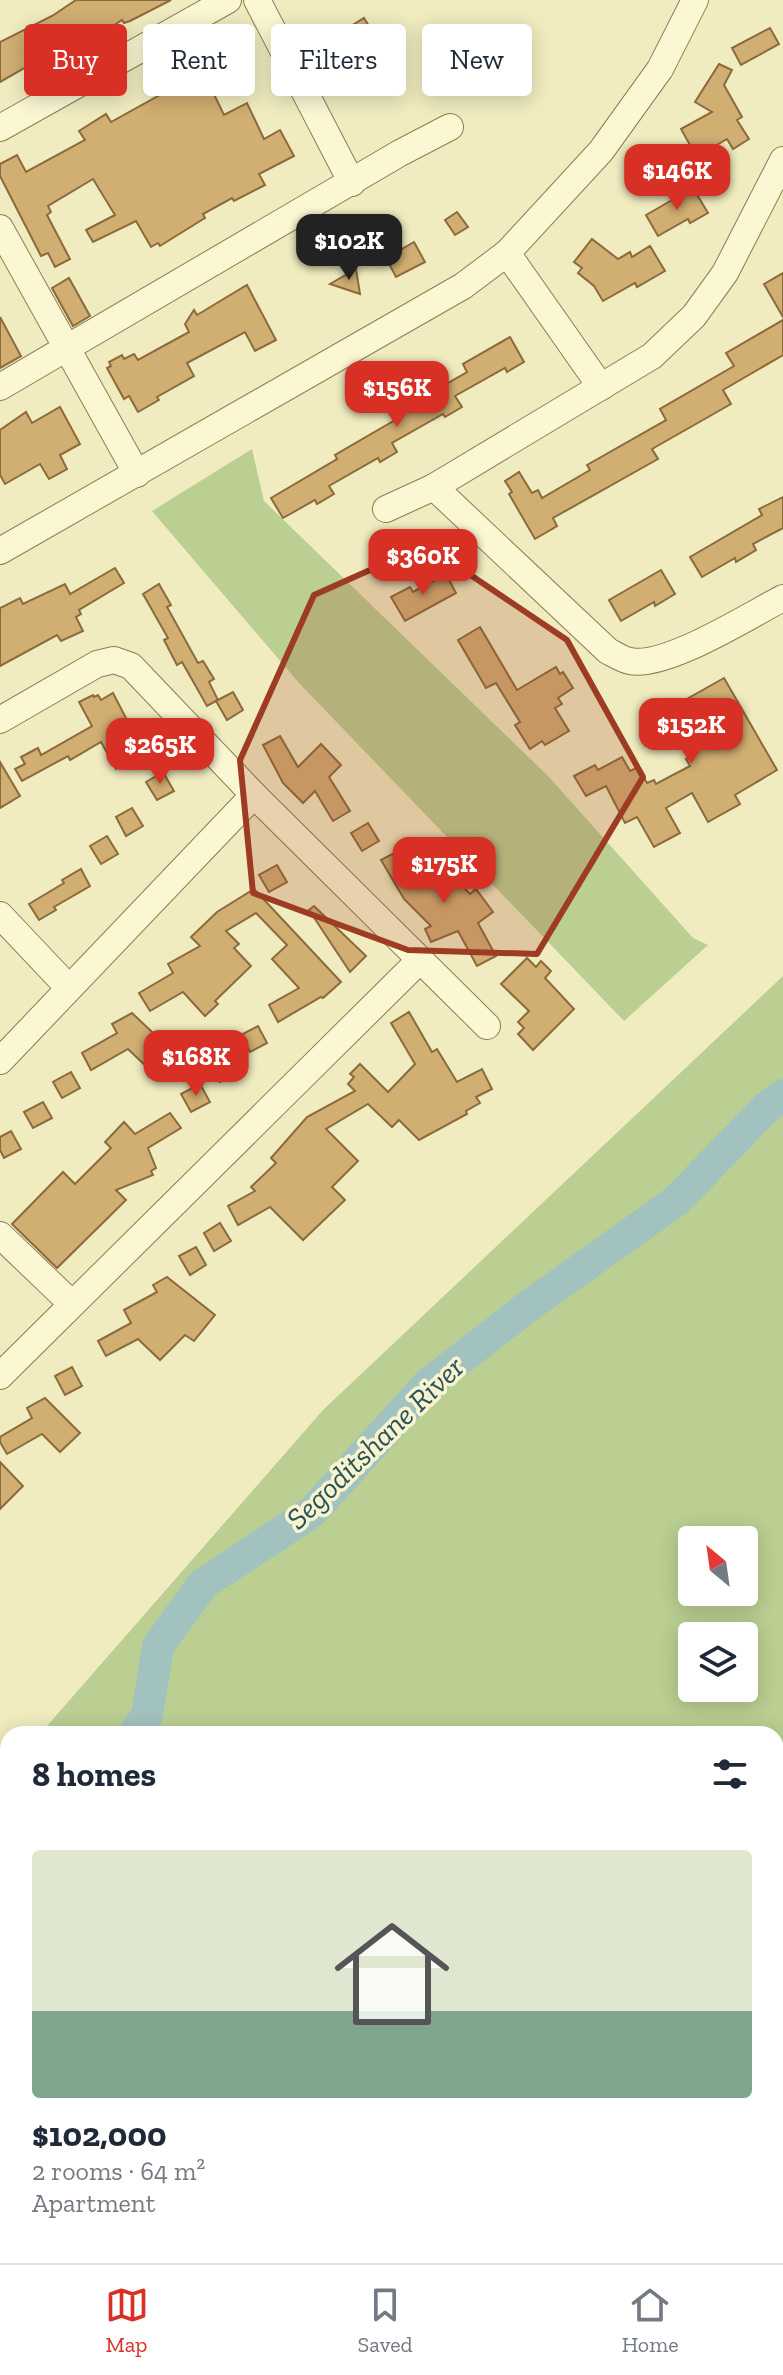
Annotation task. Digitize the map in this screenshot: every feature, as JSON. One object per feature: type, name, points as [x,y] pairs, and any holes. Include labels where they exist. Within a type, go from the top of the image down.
[{"type":"street","points":[[0,128],[228,0]]},
{"type":"street","points":[[257,0],[352,183]]},
{"type":"street","points":[[0,551],[463,286],[507,253],[601,151],[660,69],[695,0]]},
{"type":"street","points":[[0,387],[400,153],[450,127]]},
{"type":"street","points":[[386,509],[434,487],[652,356],[694,316],[725,273],[783,160]]},
{"type":"street","points":[[0,228],[137,474]]},
{"type":"street","points":[[507,253],[601,387]]},
{"type":"street","points":[[434,487],[608,651],[631,661],[658,660],[783,598]]},
{"type":"street","points":[[0,720],[97,664],[114,660],[131,666],[254,795],[487,1026]]},
{"type":"street","points":[[0,1061],[254,795]]},
{"type":"street","points":[[0,915],[68,987]]},
{"type":"street","points":[[0,1376],[420,960]]},
{"type":"street","points":[[0,1235],[72,1304]]},
{"type":"highlighted area","points":[[426,545],[567,640],[643,777],[537,954],[408,950],[253,893],[240,760],[314,595]]},
{"type":"green space","points":[[252,449],[264,501],[549,777],[693,938],[708,945],[624,1021],[299,683],[152,511]]},
{"type":"green space","points":[[783,976],[783,1726],[47,1726],[323,1410]]},
{"type":"building","points":[[76,0],[171,0],[124,23],[122,20],[116,24],[36,24]]},
{"type":"building","points":[[364,18],[368,24],[354,24]]},
{"type":"building","points":[[770,28],[779,44],[741,65],[732,48]]},
{"type":"building","points":[[24,30],[24,68],[0,82],[0,42]]},
{"type":"building","points":[[719,64],[732,70],[724,85],[742,117],[737,120],[749,139],[733,149],[727,139],[693,159],[686,147],[690,145],[681,129],[712,112],[695,102]]},
{"type":"building","points":[[158,96],[215,96],[224,115],[247,103],[264,139],[280,130],[294,156],[259,174],[265,185],[203,214],[205,218],[160,246],[158,243],[151,247],[136,221],[93,242],[86,230],[115,215],[93,179],[48,206],[51,212],[47,215],[70,259],[55,267],[48,253],[41,256],[0,176],[0,164],[17,155],[26,172],[85,140],[79,131],[106,114],[111,122]]},
{"type":"building","points":[[693,188],[708,213],[690,223],[688,219],[658,236],[646,215]]},
{"type":"building","points":[[457,212],[468,227],[455,235],[445,220]]},
{"type":"building","points":[[592,239],[618,259],[630,252],[632,257],[650,246],[665,271],[603,301],[594,286],[578,273],[582,268],[574,262]]},
{"type":"building","points":[[414,242],[425,262],[396,277],[386,258]]},
{"type":"building","points":[[356,269],[360,294],[330,284]]},
{"type":"building","points":[[783,273],[783,317],[764,284]]},
{"type":"building","points":[[69,278],[90,316],[73,326],[52,288]]},
{"type":"building","points":[[247,285],[276,340],[255,351],[245,332],[187,363],[194,376],[138,412],[129,396],[124,399],[107,368],[111,366],[109,362],[122,355],[124,359],[134,354],[138,360],[189,332],[185,324],[194,310],[197,315]]},
{"type":"building","points":[[0,317],[21,356],[0,368]]},
{"type":"building","points":[[783,320],[783,355],[723,390],[731,404],[652,449],[658,459],[553,518],[557,526],[535,539],[509,494],[512,492],[505,481],[519,472],[532,493],[538,490],[542,498],[590,470],[587,465],[666,420],[660,409],[734,366],[726,353]]},
{"type":"building","points":[[510,337],[524,362],[507,372],[505,368],[455,396],[462,407],[445,417],[443,414],[392,443],[397,452],[380,462],[378,458],[329,486],[334,494],[317,504],[315,500],[283,518],[271,498],[337,459],[335,455],[402,416],[399,411],[467,372],[463,364]]},
{"type":"building","points":[[60,407],[80,444],[60,455],[67,469],[49,479],[40,464],[5,484],[0,475],[0,430],[26,412],[32,423]]},
{"type":"building","points":[[783,497],[783,528],[753,544],[756,550],[702,577],[690,557],[762,515],[759,509]]},
{"type":"building","points":[[115,568],[124,583],[79,610],[81,614],[76,617],[83,631],[61,641],[57,635],[0,666],[0,608],[20,598],[23,604],[65,584],[70,594]]},
{"type":"building","points":[[661,570],[675,594],[621,621],[609,600]]},
{"type":"building","points":[[446,574],[456,593],[405,621],[391,597],[410,587],[413,592]]},
{"type":"building","points":[[159,584],[171,605],[167,607],[198,663],[203,661],[214,679],[209,682],[218,700],[207,706],[182,662],[177,665],[164,640],[168,638],[143,594]]},
{"type":"building","points":[[480,627],[517,690],[556,667],[560,674],[563,672],[573,688],[558,698],[562,704],[555,708],[569,731],[545,745],[542,741],[530,749],[515,725],[520,722],[496,683],[486,688],[458,640]]},
{"type":"building","points":[[724,678],[777,770],[735,795],[740,804],[708,822],[692,793],[666,808],[680,833],[654,847],[637,817],[625,823],[606,786],[586,796],[574,776],[595,765],[598,770],[622,757],[630,771],[638,767],[647,783],[654,780],[656,784],[690,766],[686,759],[695,754],[669,709]]},
{"type":"building","points":[[233,692],[243,710],[227,720],[216,701]]},
{"type":"building","points":[[113,693],[144,753],[116,769],[101,742],[70,760],[68,756],[22,781],[15,769],[25,764],[21,757],[38,748],[41,755],[92,726],[79,702],[93,695],[98,695],[101,700]]},
{"type":"building","points":[[280,736],[298,767],[321,744],[341,765],[329,777],[350,811],[333,821],[315,791],[303,803],[283,783],[263,745]]},
{"type":"building","points":[[0,762],[20,796],[0,808]]},
{"type":"building","points":[[163,772],[174,791],[157,800],[146,782]]},
{"type":"building","points":[[132,808],[143,826],[126,836],[116,817]]},
{"type":"building","points":[[368,823],[379,841],[362,851],[351,833]]},
{"type":"building","points":[[107,836],[118,854],[101,864],[90,846]]},
{"type":"building","points":[[398,851],[415,880],[426,870],[429,873],[439,862],[470,894],[476,889],[493,912],[478,923],[496,956],[477,966],[458,931],[431,942],[425,929],[431,926],[404,899],[381,860]]},
{"type":"building","points":[[277,865],[287,882],[269,892],[259,875]]},
{"type":"building","points":[[81,869],[90,886],[54,907],[56,910],[39,920],[29,904]]},
{"type":"building","points":[[254,889],[341,982],[323,998],[278,1022],[269,1005],[299,988],[272,959],[287,945],[256,913],[226,931],[239,944],[234,948],[251,966],[215,1001],[218,1004],[205,1016],[183,992],[150,1011],[139,993],[173,973],[168,964],[200,946],[191,937],[217,912]]},
{"type":"building","points":[[314,906],[366,956],[350,972],[309,910]]},
{"type":"building","points":[[527,958],[536,967],[541,961],[551,971],[545,978],[574,1009],[533,1050],[518,1034],[524,1028],[518,1022],[529,1011],[501,984]]},
{"type":"building","points":[[409,1012],[432,1052],[437,1049],[457,1082],[482,1069],[492,1089],[476,1097],[480,1103],[466,1111],[467,1114],[419,1140],[399,1120],[392,1127],[368,1104],[326,1129],[358,1161],[332,1187],[345,1200],[303,1240],[270,1207],[238,1225],[228,1206],[255,1191],[251,1187],[276,1163],[271,1158],[307,1117],[355,1091],[348,1084],[354,1077],[350,1074],[360,1064],[388,1092],[415,1064],[391,1023]]},
{"type":"building","points":[[132,1013],[169,1048],[149,1069],[128,1049],[91,1070],[82,1053],[117,1033],[112,1024]]},
{"type":"building","points":[[258,1026],[267,1043],[250,1052],[241,1035]]},
{"type":"building","points":[[228,1054],[238,1073],[220,1082],[210,1063]]},
{"type":"building","points":[[71,1072],[80,1088],[62,1098],[53,1082]]},
{"type":"building","points":[[200,1084],[210,1102],[191,1112],[181,1094]]},
{"type":"building","points":[[43,1102],[52,1118],[33,1128],[24,1112]]},
{"type":"building","points":[[170,1113],[181,1128],[148,1148],[156,1168],[151,1171],[153,1175],[116,1190],[126,1200],[57,1268],[12,1224],[63,1172],[75,1184],[111,1148],[105,1142],[124,1122],[135,1134]]},
{"type":"building","points":[[11,1131],[21,1149],[4,1158],[0,1150],[0,1137]]},
{"type":"building","points":[[220,1223],[231,1241],[214,1251],[204,1233]]},
{"type":"building","points":[[196,1247],[206,1265],[190,1275],[179,1256]]},
{"type":"building","points":[[167,1277],[215,1315],[194,1341],[185,1335],[160,1360],[138,1339],[106,1356],[98,1341],[131,1323],[124,1310],[157,1292],[153,1285]]},
{"type":"building","points":[[72,1367],[82,1386],[65,1395],[55,1376]]},
{"type":"building","points":[[45,1398],[80,1433],[60,1452],[42,1434],[7,1454],[0,1437],[32,1418],[27,1408]]},
{"type":"building","points":[[0,1462],[23,1486],[0,1509]]},
{"type":"waterway","name":"Segoditshane River","points":[[139,1726],[147,1715],[158,1646],[203,1584],[312,1512],[428,1384],[530,1305],[676,1201],[767,1107],[783,1095]]}]
